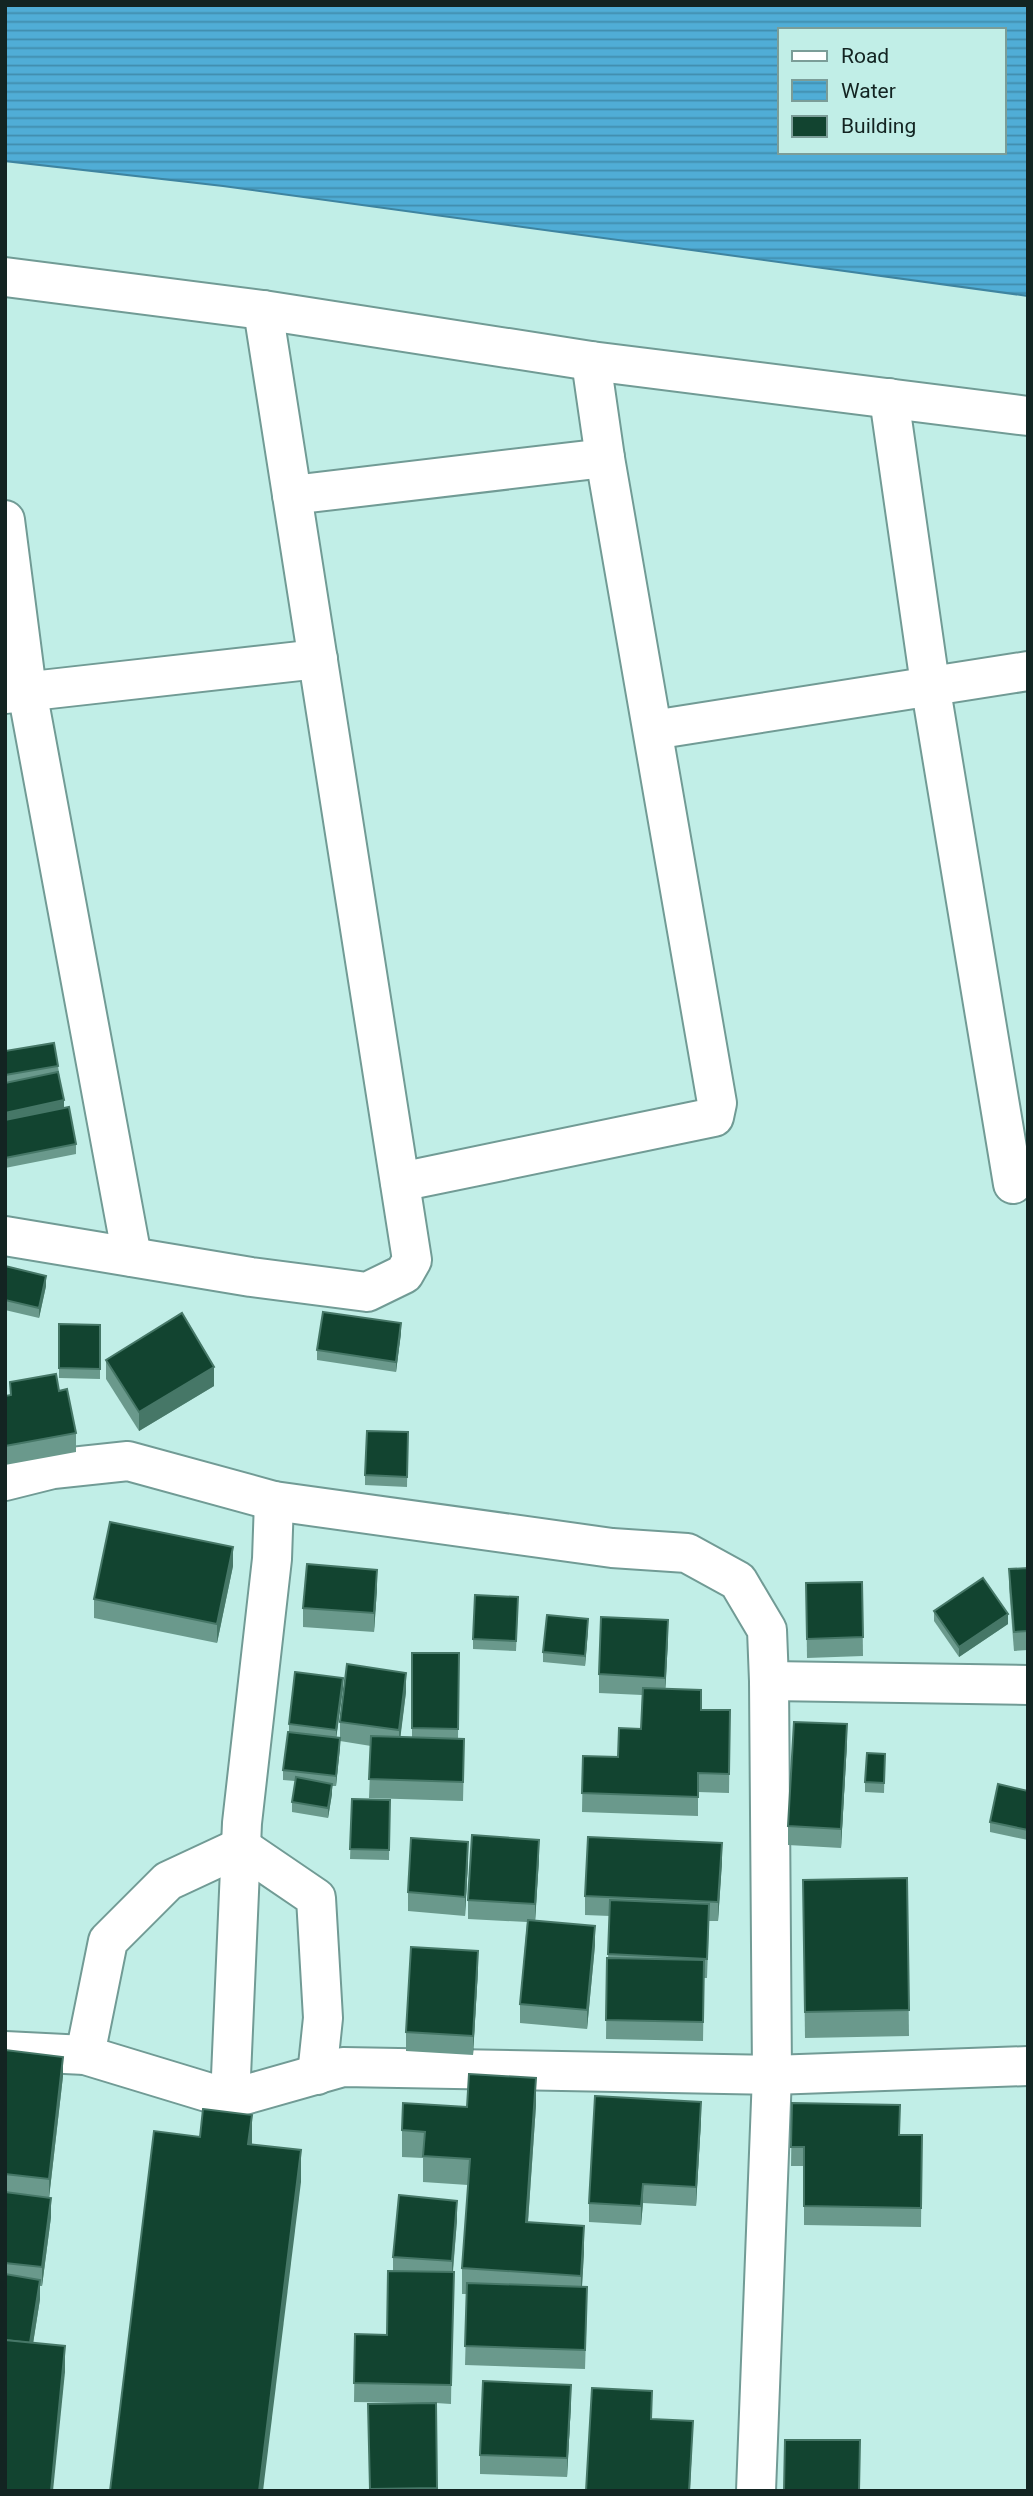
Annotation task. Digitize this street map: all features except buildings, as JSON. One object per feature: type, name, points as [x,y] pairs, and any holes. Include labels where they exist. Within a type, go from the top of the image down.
[{"type":"street","points":[[5,277],[263,310],[591,362],[1028,416]]},
{"type":"street","points":[[5,1236],[251,1277],[367,1292],[404,1274],[412,1260],[263,310]]},
{"type":"street","points":[[400,1182],[714,1117],[717,1102],[605,458],[591,362]]},
{"type":"street","points":[[890,398],[930,684],[1013,1184]]},
{"type":"street","points":[[292,495],[605,458]]},
{"type":"street","points":[[5,520],[16,692],[132,1257]]},
{"type":"street","points":[[16,692],[318,659]]},
{"type":"street","points":[[653,730],[930,684],[1028,671]]},
{"type":"street","points":[[5,1481],[52,1469],[128,1461],[274,1500],[612,1548],[687,1553],[738,1581],[767,1630],[772,2074],[756,2491]]},
{"type":"street","points":[[230,2099],[241,1847],[272,1559],[274,1500]]},
{"type":"street","points":[[768,1681],[1028,1685]]},
{"type":"street","points":[[85,2055],[108,1941],[169,1881],[241,1847]]},
{"type":"street","points":[[241,1847],[316,1898],[323,2018],[317,2075]]},
{"type":"street","points":[[5,2050],[85,2055],[230,2099],[343,2067],[772,2074],[1028,2066]]},
{"type":"water","points":[[5,5],[1028,5],[1028,296],[223,186],[5,161]]}]
